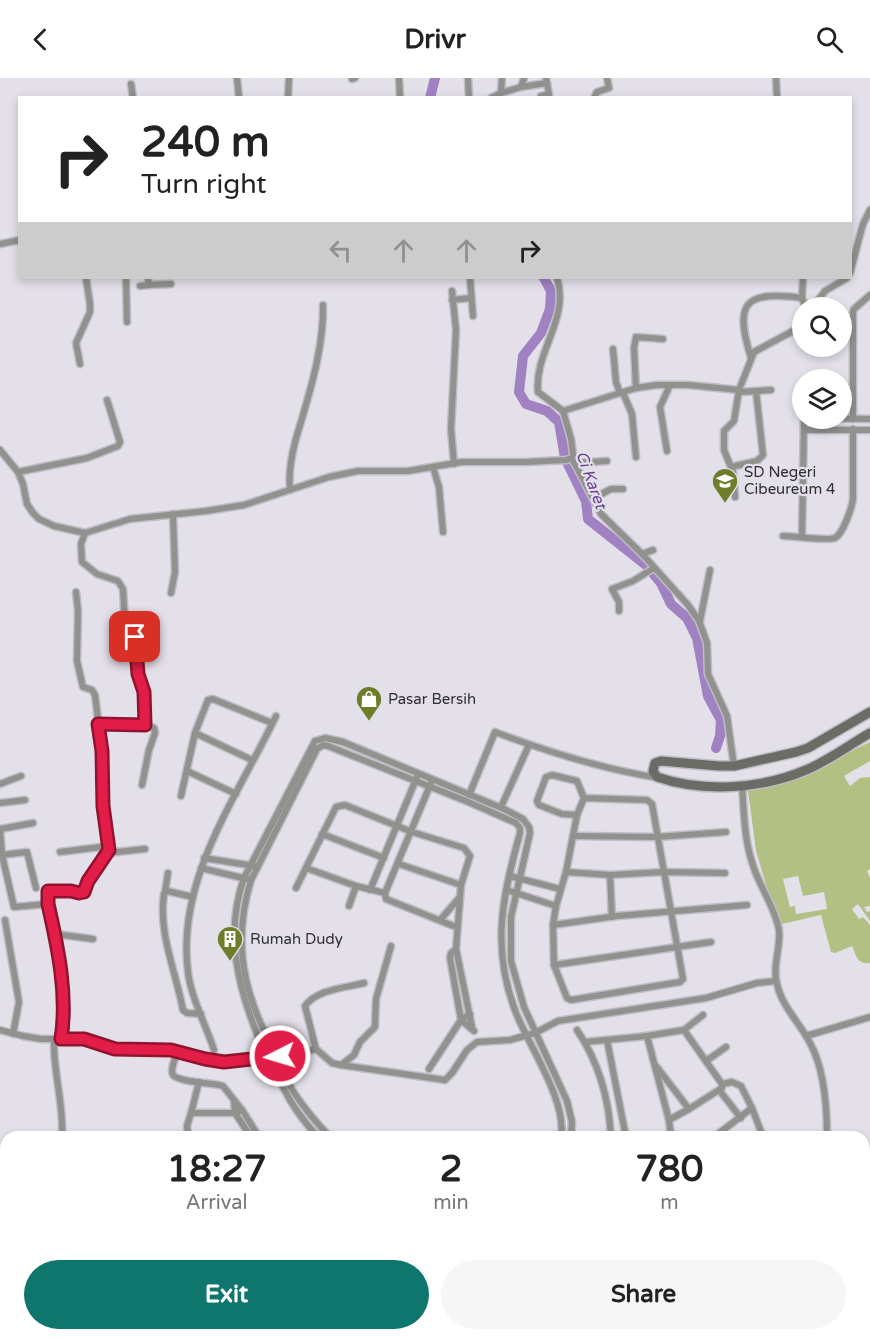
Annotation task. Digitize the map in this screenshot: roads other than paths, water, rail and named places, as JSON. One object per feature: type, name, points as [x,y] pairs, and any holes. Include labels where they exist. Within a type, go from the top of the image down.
[{"type":"street","points":[[237,78],[239,96]]},
{"type":"street","points":[[288,96],[289,78]]},
{"type":"street","points":[[399,78],[400,96]]},
{"type":"street","points":[[468,78],[469,96]]},
{"type":"street","points":[[501,93],[502,78]]},
{"type":"street","points":[[521,87],[524,78]]},
{"type":"street","points":[[595,96],[596,93],[609,88],[607,78]]},
{"type":"street","points":[[776,78],[777,96]]},
{"type":"street","points":[[495,96],[547,80],[549,94],[541,96]]},
{"type":"street","points":[[131,84],[133,96]]},
{"type":"street","points":[[852,265],[863,224],[870,210]]},
{"type":"street","points":[[0,244],[18,240]]},
{"type":"street","points":[[81,364],[76,343],[90,312],[86,279]]},
{"type":"street","points":[[126,279],[127,322]]},
{"type":"street","points":[[148,279],[149,285]]},
{"type":"street","points":[[470,279],[473,316]]},
{"type":"street","points":[[557,279],[560,291],[557,322],[540,366],[537,390],[540,395],[563,411],[571,439],[569,460],[604,517],[642,554],[651,570],[699,621],[707,643],[708,674],[727,716],[734,766]]},
{"type":"street","points":[[802,297],[803,279]]},
{"type":"street","points":[[820,297],[825,291],[845,279]]},
{"type":"street","points":[[140,286],[171,284]]},
{"type":"street","points":[[452,291],[456,330],[451,429],[454,464]]},
{"type":"street","points":[[751,358],[742,321],[747,305],[756,299],[774,294],[795,297]]},
{"type":"street","points":[[870,295],[854,309],[853,313],[854,419],[870,419]]},
{"type":"street","points":[[452,300],[471,298]]},
{"type":"street","points":[[290,490],[293,447],[323,328],[323,304]]},
{"type":"street","points":[[735,496],[731,467],[724,450],[724,431],[734,422],[739,391],[751,358],[758,349],[792,332]]},
{"type":"street","points":[[636,388],[634,348],[636,338],[663,339]]},
{"type":"street","points":[[614,350],[616,382],[632,414],[636,457]]},
{"type":"street","points":[[563,411],[636,388],[670,385],[739,391],[771,390]]},
{"type":"street","points":[[667,450],[660,407],[670,385]]},
{"type":"street","points":[[731,467],[757,460],[762,456],[756,391]]},
{"type":"street","points":[[18,472],[87,458],[118,446],[120,442],[107,400]]},
{"type":"street","points":[[783,536],[833,538],[840,534],[852,507],[854,429]]},
{"type":"street","points":[[802,537],[804,430],[870,430]]},
{"type":"street","points":[[0,450],[18,472],[27,504],[39,519],[54,526],[85,533],[130,519],[226,508],[349,472],[408,471],[480,462],[607,461]]},
{"type":"street","points":[[433,467],[440,487],[443,532]]},
{"type":"street","points":[[594,498],[611,489],[623,489]]},
{"type":"street","points":[[171,593],[175,572],[173,514]]},
{"type":"street","points":[[85,533],[81,544],[82,562],[97,574],[118,581],[123,589],[125,624],[135,637],[138,674],[144,692],[145,725]]},
{"type":"street","points":[[642,554],[653,550]]},
{"type":"street","points":[[619,611],[620,603],[612,589],[633,581],[651,570]]},
{"type":"street","points":[[699,621],[710,570]]},
{"type":"street","points":[[61,1039],[63,999],[48,891],[84,892],[88,881],[108,849],[103,806],[102,751],[95,695],[92,690],[83,687],[77,661],[76,592]]},
{"type":"street","points":[[181,796],[195,733],[206,702],[211,699],[272,723]]},
{"type":"street","points":[[640,775],[662,761],[734,766],[808,748],[870,712]]},
{"type":"street","points":[[214,1050],[189,980],[187,936],[193,897],[204,858],[276,716]]},
{"type":"street","points":[[98,724],[145,725],[154,728],[155,733],[142,784]]},
{"type":"street","points":[[839,730],[836,736],[838,742],[848,746]]},
{"type":"street","points":[[466,801],[495,732],[599,766],[712,787],[742,785],[797,773],[819,764],[870,733]]},
{"type":"street","points":[[195,733],[252,760]]},
{"type":"street","points":[[248,879],[242,920],[241,951],[248,991],[266,1035],[264,1040],[258,1036],[248,1012],[235,954],[234,930],[240,891],[248,879],[312,744],[318,739],[325,738],[343,742],[470,793],[523,819],[530,830],[511,917],[512,961],[516,985],[567,1101],[572,1122],[571,1131]]},
{"type":"street","points":[[501,807],[529,745]]},
{"type":"street","points":[[254,866],[317,749],[321,746],[328,746],[416,780],[498,814],[519,826],[520,833],[501,919],[502,961],[516,1013],[559,1105],[561,1131]]},
{"type":"street","points":[[808,748],[817,754],[819,764]]},
{"type":"street","points":[[653,768],[654,775],[659,778]]},
{"type":"street","points":[[187,771],[236,794]]},
{"type":"street","points":[[369,890],[418,773]]},
{"type":"street","points":[[577,815],[562,814],[539,805],[537,801],[544,779],[552,775],[577,781],[584,798],[577,815],[553,925],[554,965],[567,998],[571,1000],[680,982],[683,979],[651,802],[584,798]]},
{"type":"street","points":[[0,784],[21,776]]},
{"type":"street","points":[[433,779],[385,893],[386,899],[441,919],[456,927]]},
{"type":"street","points":[[742,785],[751,861],[762,891],[777,920],[776,981],[784,1002],[814,1051],[825,1102],[827,1131]]},
{"type":"street","points":[[0,803],[25,800]]},
{"type":"street","points":[[296,888],[336,807],[341,805],[412,832],[464,848],[468,851],[469,861],[461,885],[456,949],[473,1029],[461,1020],[450,958],[451,953],[456,949]]},
{"type":"street","points":[[33,823],[0,829],[1,853],[15,908],[48,904]]},
{"type":"street","points":[[574,836],[657,837],[726,832]]},
{"type":"street","points":[[322,834],[384,858]]},
{"type":"street","points":[[60,852],[145,849]]},
{"type":"street","points":[[1,853],[27,852],[36,888]]},
{"type":"street","points":[[204,858],[254,866]]},
{"type":"street","points":[[399,864],[461,885]]},
{"type":"street","points":[[201,868],[248,879]]},
{"type":"street","points":[[306,868],[356,886],[385,893]]},
{"type":"street","points":[[566,872],[610,875],[663,872],[725,873]]},
{"type":"street","points":[[168,873],[163,906],[165,931],[183,1010],[187,1013],[201,1014]]},
{"type":"street","points":[[610,875],[612,917]]},
{"type":"street","points":[[510,876],[560,889]]},
{"type":"street","points":[[349,906],[356,886]]},
{"type":"street","points":[[507,891],[556,906]]},
{"type":"street","points":[[165,892],[193,897]]},
{"type":"street","points":[[441,919],[460,897]]},
{"type":"street","points":[[553,925],[747,904]]},
{"type":"street","points":[[5,920],[19,1002],[13,1034]]},
{"type":"street","points":[[55,934],[93,939]]},
{"type":"street","points":[[554,965],[711,942]]},
{"type":"street","points":[[341,1065],[354,1055],[360,1042],[375,1027],[376,999],[391,946]]},
{"type":"street","points":[[364,983],[327,992],[310,1000],[307,1004],[305,1009],[315,1049],[332,1063],[445,1080],[466,1050],[476,1042],[526,1036],[558,1022],[706,998],[757,983],[776,981]]},
{"type":"street","points":[[455,989],[463,987]]},
{"type":"street","points":[[429,1069],[461,1020],[470,1014]]},
{"type":"street","points":[[585,1042],[684,1030],[703,1015]]},
{"type":"street","points":[[806,1036],[870,1017]]},
{"type":"street","points":[[0,1030],[54,1040],[84,1039],[115,1049],[171,1050],[224,1062],[270,1056],[277,1060],[298,1098],[325,1131]]},
{"type":"street","points":[[577,1030],[585,1042],[605,1089],[610,1131]]},
{"type":"street","points":[[684,1030],[741,1118]]},
{"type":"street","points":[[647,1036],[670,1131]]},
{"type":"street","points":[[54,1040],[55,1066],[61,1099],[62,1131]]},
{"type":"street","points":[[608,1040],[625,1131]]},
{"type":"street","points":[[706,1061],[726,1047]]},
{"type":"street","points":[[277,1060],[315,1049]]},
{"type":"street","points":[[176,1055],[172,1072],[174,1076],[182,1080],[223,1086],[255,1131]]},
{"type":"street","points":[[277,1060],[277,1077],[291,1105],[313,1131]]},
{"type":"street","points":[[654,1064],[689,1109]]},
{"type":"street","points":[[187,1131],[199,1082]]},
{"type":"street","points":[[669,1120],[732,1082],[741,1086],[761,1131]]},
{"type":"street","points":[[605,1089],[615,1087]]},
{"type":"street","points":[[234,1101],[235,1113],[247,1131]]},
{"type":"street","points":[[723,1131],[752,1108]]},
{"type":"street","points":[[191,1113],[235,1113],[242,1110]]},
{"type":"waterway","name":"Ci Karet","points":[[430,96],[435,78]]},
{"type":"waterway","name":"Ci Karet","points":[[545,279],[551,291],[550,309],[541,333],[523,356],[519,392],[526,404],[547,411],[559,422],[565,458],[586,501],[588,519],[646,565],[661,583],[671,604],[687,618],[697,638],[708,696],[721,720],[720,736],[716,748]]},
{"type":"place","name":"SD Negeri Cibeureum 4","points":[[725,504]]},
{"type":"place","name":"Pasar Bersih","points":[[369,722]]},
{"type":"place","name":"Rumah Dudy","points":[[230,962]]}]
